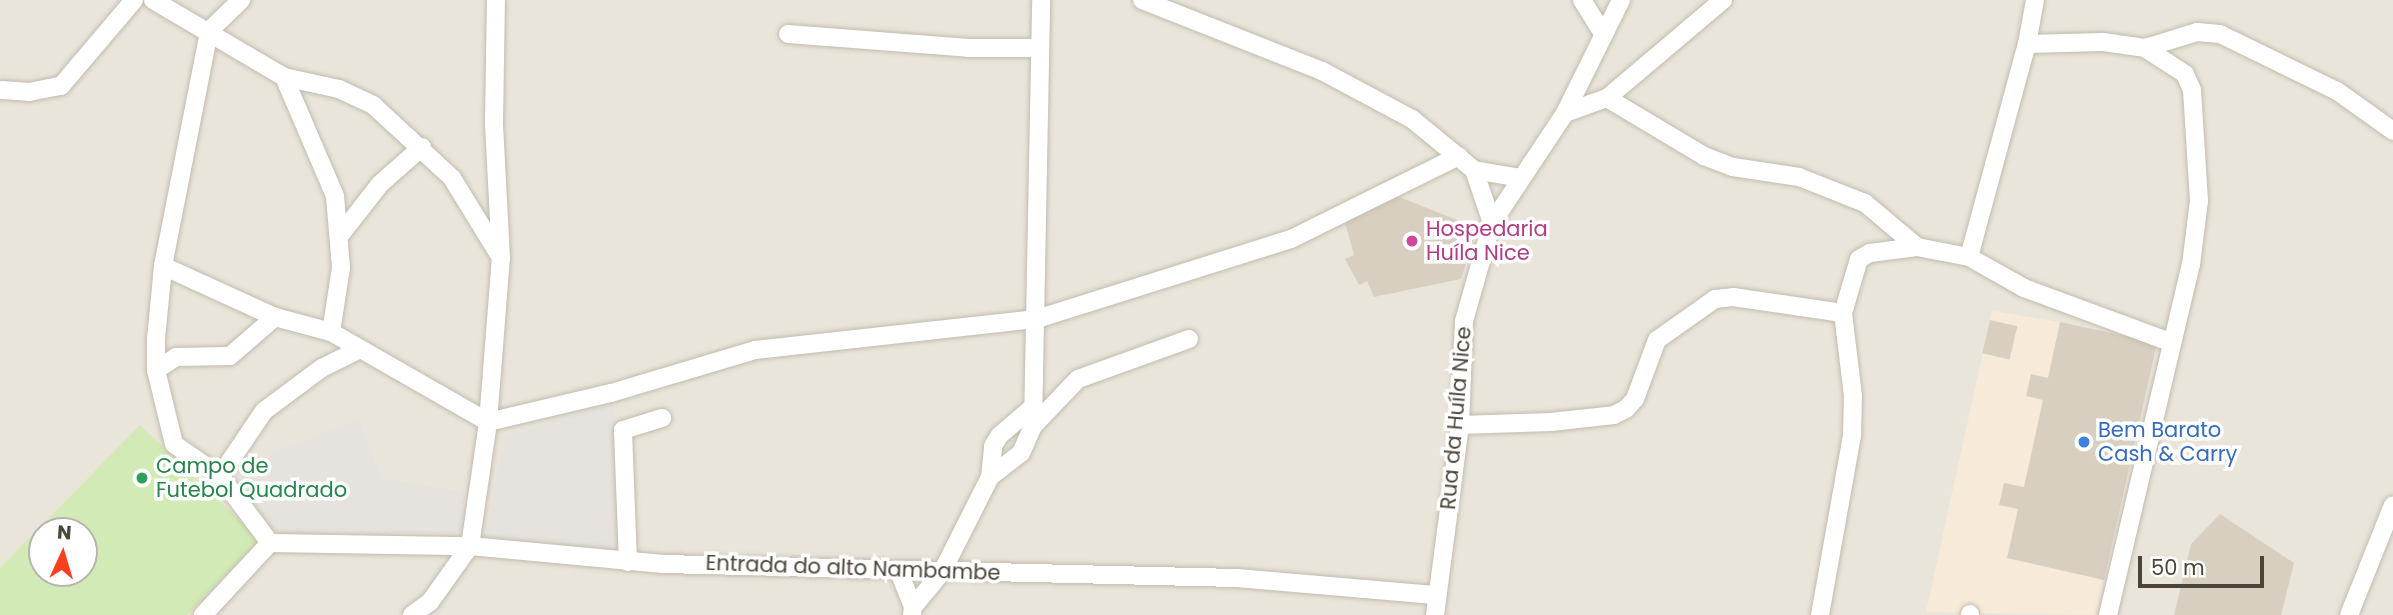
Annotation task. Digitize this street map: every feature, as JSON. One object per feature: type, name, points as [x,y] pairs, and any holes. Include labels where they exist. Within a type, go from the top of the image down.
[{"type":"street","points":[[2,90],[29,92],[61,86],[134,0]]},
{"type":"street","points":[[153,0],[284,77],[339,89],[373,105],[422,147],[452,178],[500,258]]},
{"type":"street","points":[[203,615],[270,543],[220,476],[174,444],[156,370],[163,266],[209,31],[241,0]]},
{"type":"street","points":[[412,615],[430,608],[470,546],[488,422],[500,258],[494,123],[496,0]]},
{"type":"street","points":[[1033,426],[1041,0]]},
{"type":"street","points":[[1142,0],[1322,71],[1412,119],[1474,170],[1492,223]]},
{"type":"street","points":[[1582,0],[1603,34]]},
{"type":"street","name":"Rua da Huíla Nice","points":[[1435,615],[1460,425],[1464,321],[1492,223],[1565,113],[1621,0]]},
{"type":"street","points":[[1565,113],[1607,98],[1723,0]]},
{"type":"street","points":[[1969,257],[2027,44],[2035,0]]},
{"type":"street","points":[[2145,48],[2197,32],[2220,34],[2337,91],[2393,131]]},
{"type":"street","points":[[788,34],[968,48],[1040,48]]},
{"type":"street","points":[[2027,44],[2103,42],[2145,48],[2185,74],[2192,90],[2199,201],[2191,265],[2170,342],[2108,615]]},
{"type":"street","points":[[284,77],[320,153],[335,197],[341,234],[331,332]]},
{"type":"street","points":[[1607,98],[1704,156],[1733,167],[1799,177],[1865,203],[1917,247]]},
{"type":"street","points":[[341,234],[380,184],[422,147]]},
{"type":"street","points":[[163,266],[275,317],[331,332],[358,351],[391,363],[488,422],[611,393],[755,350],[1037,319],[1291,239],[1459,156]]},
{"type":"street","points":[[1474,170],[1521,178]]},
{"type":"street","points":[[1820,615],[1852,436],[1853,396],[1843,313],[1860,259],[1870,253],[1917,247],[1969,257],[2024,288],[2170,342]]},
{"type":"street","points":[[1460,425],[1551,422],[1614,415],[1635,400],[1657,340],[1715,299],[1733,297],[1843,313]]},
{"type":"street","points":[[156,370],[176,357],[230,355],[275,317]]},
{"type":"street","points":[[990,477],[1021,453],[1033,426],[1078,379],[1189,339]]},
{"type":"street","points":[[220,476],[264,411],[322,368],[358,351]]},
{"type":"street","points":[[913,611],[942,572],[990,477],[993,446],[1000,435],[1033,407]]},
{"type":"street","points":[[628,562],[623,430],[662,418]]},
{"type":"street","points":[[2349,615],[2393,505]]},
{"type":"street","name":"Entrada do alto Nambambe","points":[[270,543],[470,546],[628,562],[742,562],[899,572],[1237,578],[1437,595]]},
{"type":"street","points":[[899,572],[913,611]]},
{"type":"shaded area","points":[[0,0],[2393,0],[2393,615],[0,615]]},
{"type":"shaded area","points":[[1992,311],[2060,322],[2104,580],[2097,615],[1926,612]]},
{"type":"shaded area","points":[[613,402],[622,551],[487,537],[503,437]]},
{"type":"shaded area","points":[[358,419],[382,479],[466,492],[459,533],[275,534],[230,470]]},
{"type":"green space","name":"Campo de Futebol Quadrado","points":[[140,425],[260,540],[187,615],[0,615],[0,568],[28,539],[28,587],[98,587],[98,517],[50,517]]},
{"type":"building","name":"Hospedaria Huíla Nice","points":[[1387,192],[1477,228],[1461,279],[1374,297],[1367,281],[1359,285],[1345,259],[1354,255],[1344,219]]},
{"type":"building","points":[[1990,320],[2017,326],[2010,359],[1982,353]]},
{"type":"building","name":"Bem Barato Cash & Carry","points":[[2060,322],[2157,343],[2104,580],[2007,558],[2018,509],[1999,505],[2004,483],[2024,487],[2043,400],[2026,396],[2031,374],[2048,378]]},
{"type":"building","points":[[2220,514],[2294,563],[2281,615],[2174,615],[2191,544]]},
{"type":"place","name":"Hospedaria Huíla Nice","points":[[1412,241]]},
{"type":"place","name":"Bem Barato Cash & Carry","points":[[2084,442]]},
{"type":"place","name":"Campo de Futebol Quadrado","points":[[142,478]]}]
